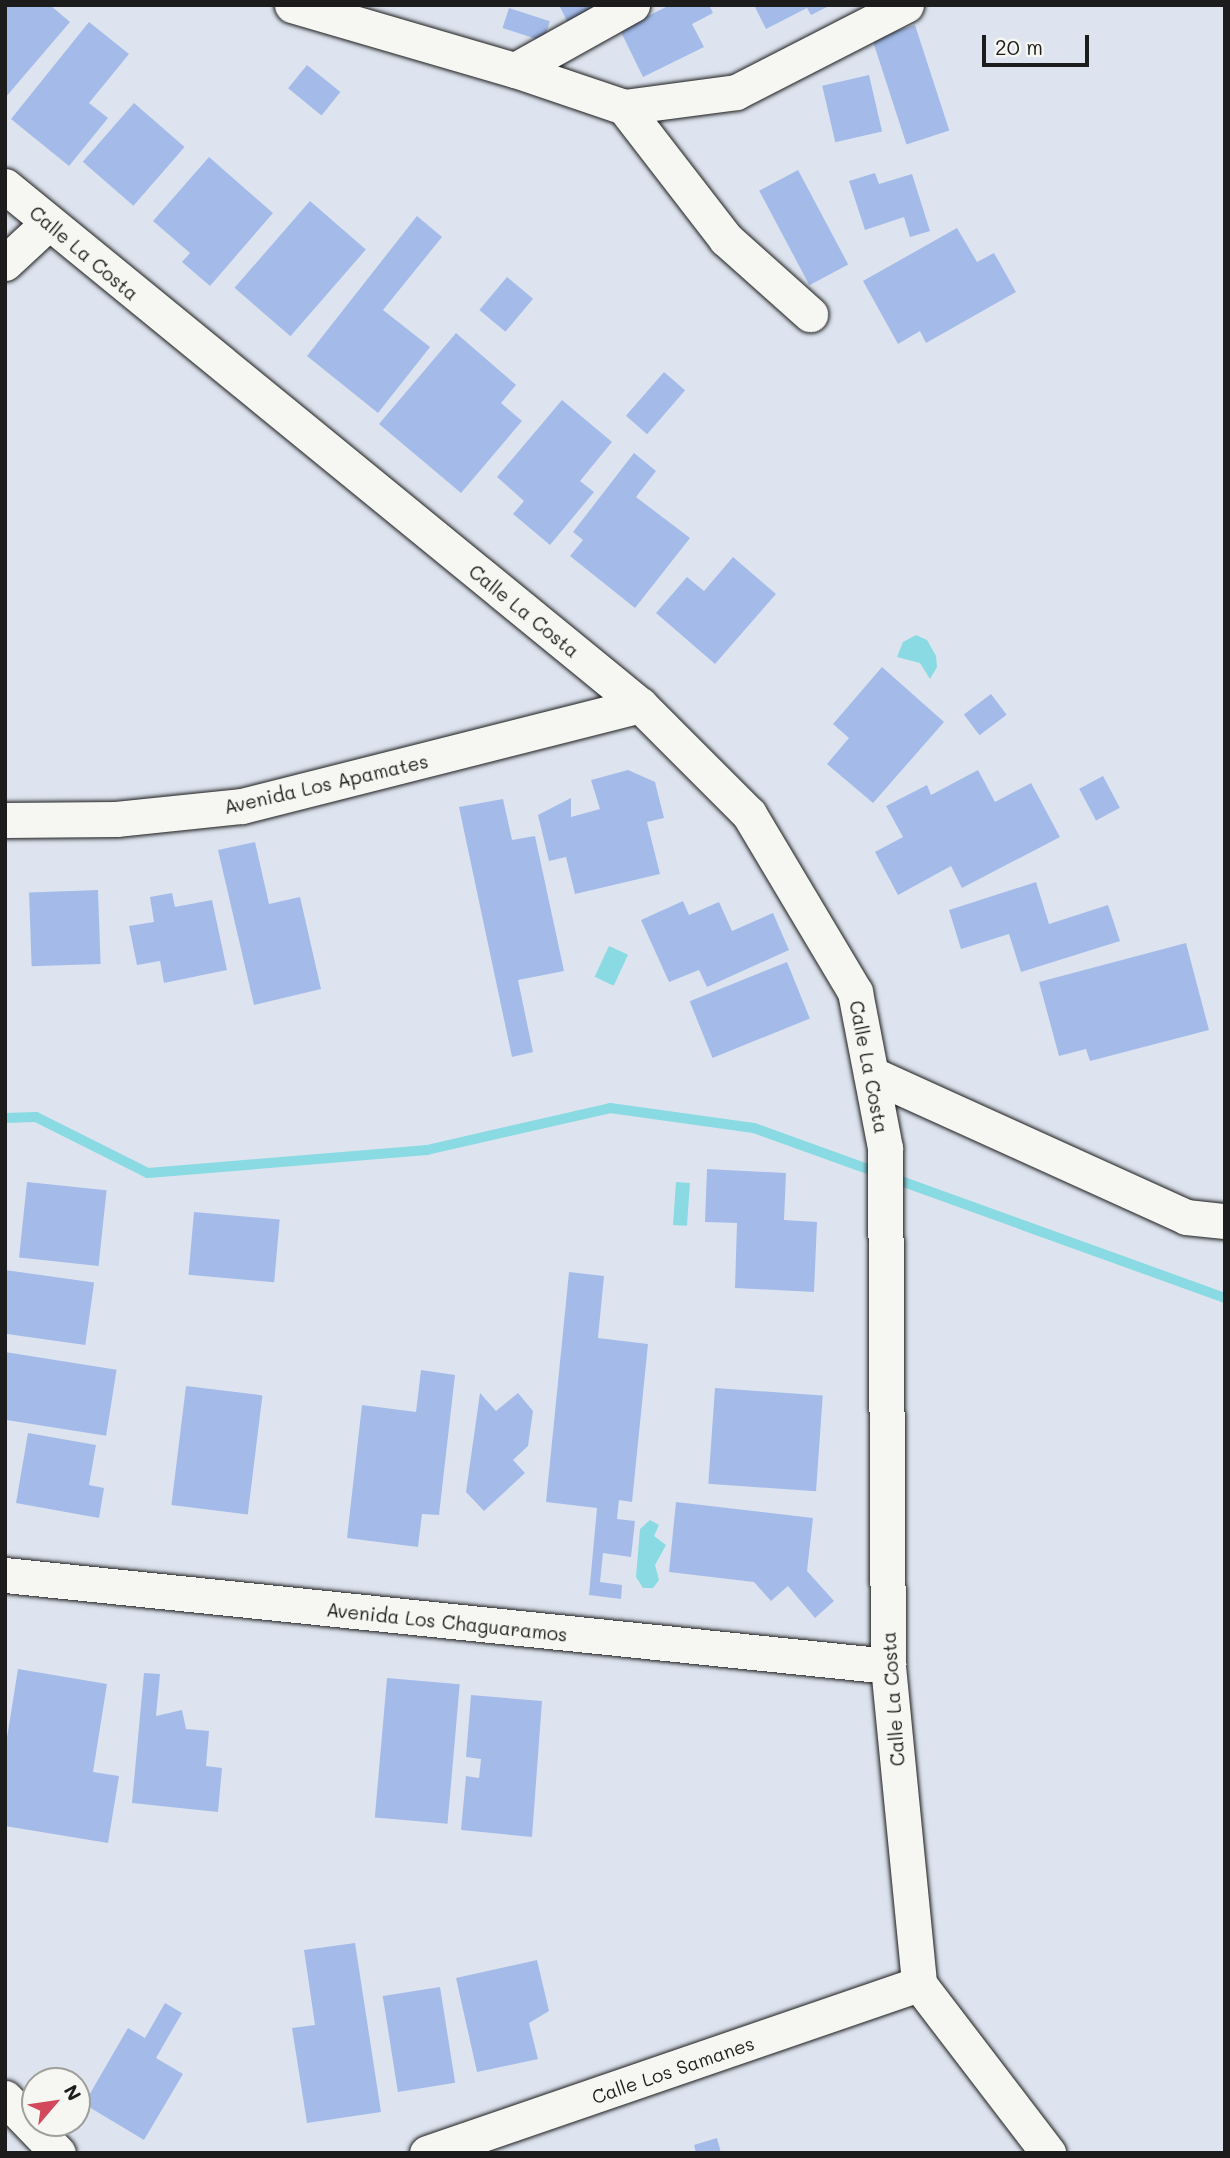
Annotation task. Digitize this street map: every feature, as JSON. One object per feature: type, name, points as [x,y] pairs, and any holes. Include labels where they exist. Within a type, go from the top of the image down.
[{"type":"street","points":[[292,5],[515,70],[624,107],[736,92],[906,5]]},
{"type":"street","points":[[515,70],[632,5]]},
{"type":"street","points":[[624,107],[726,239],[810,314]]},
{"type":"street","name":"Calle La Costa","points":[[5,186],[640,705],[749,814],[855,992],[885,1148],[888,1666],[919,1984]]},
{"type":"street","points":[[5,263],[47,223]]},
{"type":"street","name":"Avenida Los Apamates","points":[[5,820],[117,819],[242,806],[640,705]]},
{"type":"street","points":[[871,1074],[1186,1217],[1225,1221]]},
{"type":"street","name":"Avenida Los Chaguaramos","points":[[5,1575],[888,1666]]},
{"type":"street","points":[[919,1984],[1048,2153]]},
{"type":"street","name":"Calle Los Samanes","points":[[426,2153],[919,1984]]},
{"type":"street","points":[[5,2098],[58,2153]]},
{"type":"water","points":[[916,635],[927,640],[936,656],[937,667],[930,679],[920,663],[897,657],[903,642]]},
{"type":"water","points":[[609,946],[628,955],[614,986],[595,977]]},
{"type":"water","points":[[676,1182],[690,1183],[687,1226],[673,1225]]},
{"type":"water","points":[[650,1520],[659,1525],[654,1536],[666,1545],[655,1565],[659,1580],[653,1588],[643,1588],[636,1577],[640,1529]]},
{"type":"building","points":[[5,5],[50,5],[70,22],[5,98]]},
{"type":"building","points":[[559,5],[610,5],[569,25]]},
{"type":"building","points":[[670,5],[709,5],[713,13],[692,24],[704,47],[643,77],[620,30]]},
{"type":"building","points":[[754,5],[831,5],[811,15],[807,8],[766,29]]},
{"type":"building","points":[[509,8],[550,21],[543,41],[503,28]]},
{"type":"building","points":[[89,22],[129,54],[89,103],[108,118],[69,166],[11,119]]},
{"type":"building","points":[[915,25],[949,131],[907,144],[872,39]]},
{"type":"building","points":[[307,65],[340,92],[322,115],[288,88]]},
{"type":"building","points":[[869,75],[882,132],[835,142],[822,86]]},
{"type":"building","points":[[134,103],[185,147],[133,206],[83,162]]},
{"type":"building","points":[[209,157],[273,213],[210,286],[182,262],[190,253],[153,221]]},
{"type":"building","points":[[798,170],[848,264],[809,285],[759,191]]},
{"type":"building","points":[[875,173],[879,184],[912,174],[930,231],[910,237],[904,217],[865,230],[849,181]]},
{"type":"building","points":[[310,201],[366,250],[290,336],[235,288]]},
{"type":"building","points":[[417,216],[442,237],[383,310],[430,347],[378,413],[307,356]]},
{"type":"building","points":[[957,228],[977,262],[994,253],[1016,292],[926,343],[920,331],[898,344],[863,281]]},
{"type":"building","points":[[507,277],[533,299],[505,332],[479,310]]},
{"type":"building","points":[[456,333],[516,385],[501,403],[522,421],[461,493],[379,424]]},
{"type":"building","points":[[664,372],[685,390],[647,434],[626,416]]},
{"type":"building","points":[[562,400],[612,442],[580,481],[594,492],[550,545],[513,514],[524,501],[497,477]]},
{"type":"building","points":[[634,453],[656,471],[636,497],[690,538],[635,608],[570,556],[583,540],[573,532]]},
{"type":"building","points":[[733,557],[776,594],[715,664],[656,613],[687,577],[704,591]]},
{"type":"building","points":[[882,667],[944,722],[873,803],[827,764],[849,738],[833,724]]},
{"type":"building","points":[[991,694],[1007,715],[979,735],[964,714]]},
{"type":"building","points":[[628,770],[655,782],[664,818],[647,822],[660,874],[575,894],[566,857],[549,861],[538,815],[571,798],[571,817],[600,809],[591,780]]},
{"type":"building","points":[[978,770],[995,802],[1031,783],[1060,837],[962,888],[951,866],[898,895],[875,852],[903,837],[886,806],[927,785],[931,795]]},
{"type":"building","points":[[1103,776],[1120,808],[1096,820],[1079,789]]},
{"type":"building","points":[[503,799],[512,840],[535,836],[564,971],[518,980],[533,1052],[512,1057],[459,807]]},
{"type":"building","points":[[255,842],[269,904],[300,897],[321,989],[254,1005],[218,850]]},
{"type":"building","points":[[1036,882],[1049,924],[1108,905],[1120,941],[1021,972],[1009,934],[961,949],[949,910]]},
{"type":"building","points":[[98,890],[101,964],[32,966],[29,892]]},
{"type":"building","points":[[172,893],[175,907],[212,900],[227,970],[164,983],[160,961],[137,965],[129,926],[154,922],[150,897]]},
{"type":"building","points":[[683,901],[689,915],[719,902],[732,931],[773,913],[789,950],[707,987],[699,970],[669,982],[641,920]]},
{"type":"building","points":[[1186,943],[1209,1030],[1090,1061],[1086,1049],[1059,1056],[1039,982]]},
{"type":"building","points":[[787,962],[810,1019],[712,1058],[690,1001]]},
{"type":"building","points":[[707,1169],[786,1173],[784,1220],[817,1222],[814,1292],[735,1288],[737,1223],[705,1222]]},
{"type":"building","points":[[27,1182],[107,1190],[99,1266],[19,1258]]},
{"type":"building","points":[[194,1212],[280,1219],[274,1282],[189,1275]]},
{"type":"building","points":[[5,1270],[94,1283],[85,1345],[5,1334]]},
{"type":"building","points":[[569,1272],[604,1276],[598,1338],[648,1344],[632,1502],[619,1500],[617,1519],[635,1521],[631,1557],[603,1553],[600,1582],[622,1585],[621,1599],[589,1595],[597,1508],[546,1502]]},
{"type":"building","points":[[5,1352],[117,1370],[106,1436],[5,1420]]},
{"type":"building","points":[[421,1370],[455,1375],[439,1515],[422,1514],[418,1547],[347,1538],[362,1405],[416,1412]]},
{"type":"building","points":[[186,1386],[262,1395],[248,1514],[171,1505]]},
{"type":"building","points":[[715,1388],[823,1396],[816,1491],[708,1484]]},
{"type":"building","points":[[480,1393],[496,1411],[518,1393],[533,1411],[528,1446],[513,1460],[525,1473],[484,1511],[466,1492]]},
{"type":"building","points":[[28,1433],[96,1445],[89,1485],[104,1488],[99,1518],[16,1503]]},
{"type":"building","points":[[676,1502],[813,1518],[807,1571],[834,1601],[815,1618],[788,1586],[771,1601],[754,1582],[669,1572]]},
{"type":"building","points":[[18,1669],[107,1684],[93,1772],[119,1776],[108,1843],[5,1826],[5,1750]]},
{"type":"building","points":[[144,1673],[160,1674],[156,1716],[182,1710],[186,1729],[209,1731],[206,1766],[222,1768],[218,1812],[132,1803]]},
{"type":"building","points":[[387,1678],[460,1684],[448,1824],[375,1817]]},
{"type":"building","points":[[471,1695],[542,1701],[532,1837],[461,1830],[466,1776],[479,1778],[481,1759],[466,1757]]},
{"type":"building","points":[[355,1943],[381,2112],[307,2123],[292,2028],[315,2025],[304,1950]]},
{"type":"building","points":[[537,1960],[549,2011],[529,2023],[538,2059],[477,2072],[456,1978]]},
{"type":"building","points":[[440,1987],[455,2083],[398,2092],[383,1996]]},
{"type":"building","points":[[165,2003],[182,2013],[156,2058],[183,2074],[144,2140],[91,2108],[91,2092],[128,2028],[145,2038]]},
{"type":"building","points":[[717,2138],[721,2153],[696,2153],[694,2145]]},
{"type":"waterway","points":[[5,1118],[36,1117],[148,1173],[427,1150],[610,1108],[754,1128],[1225,1298]]}]
